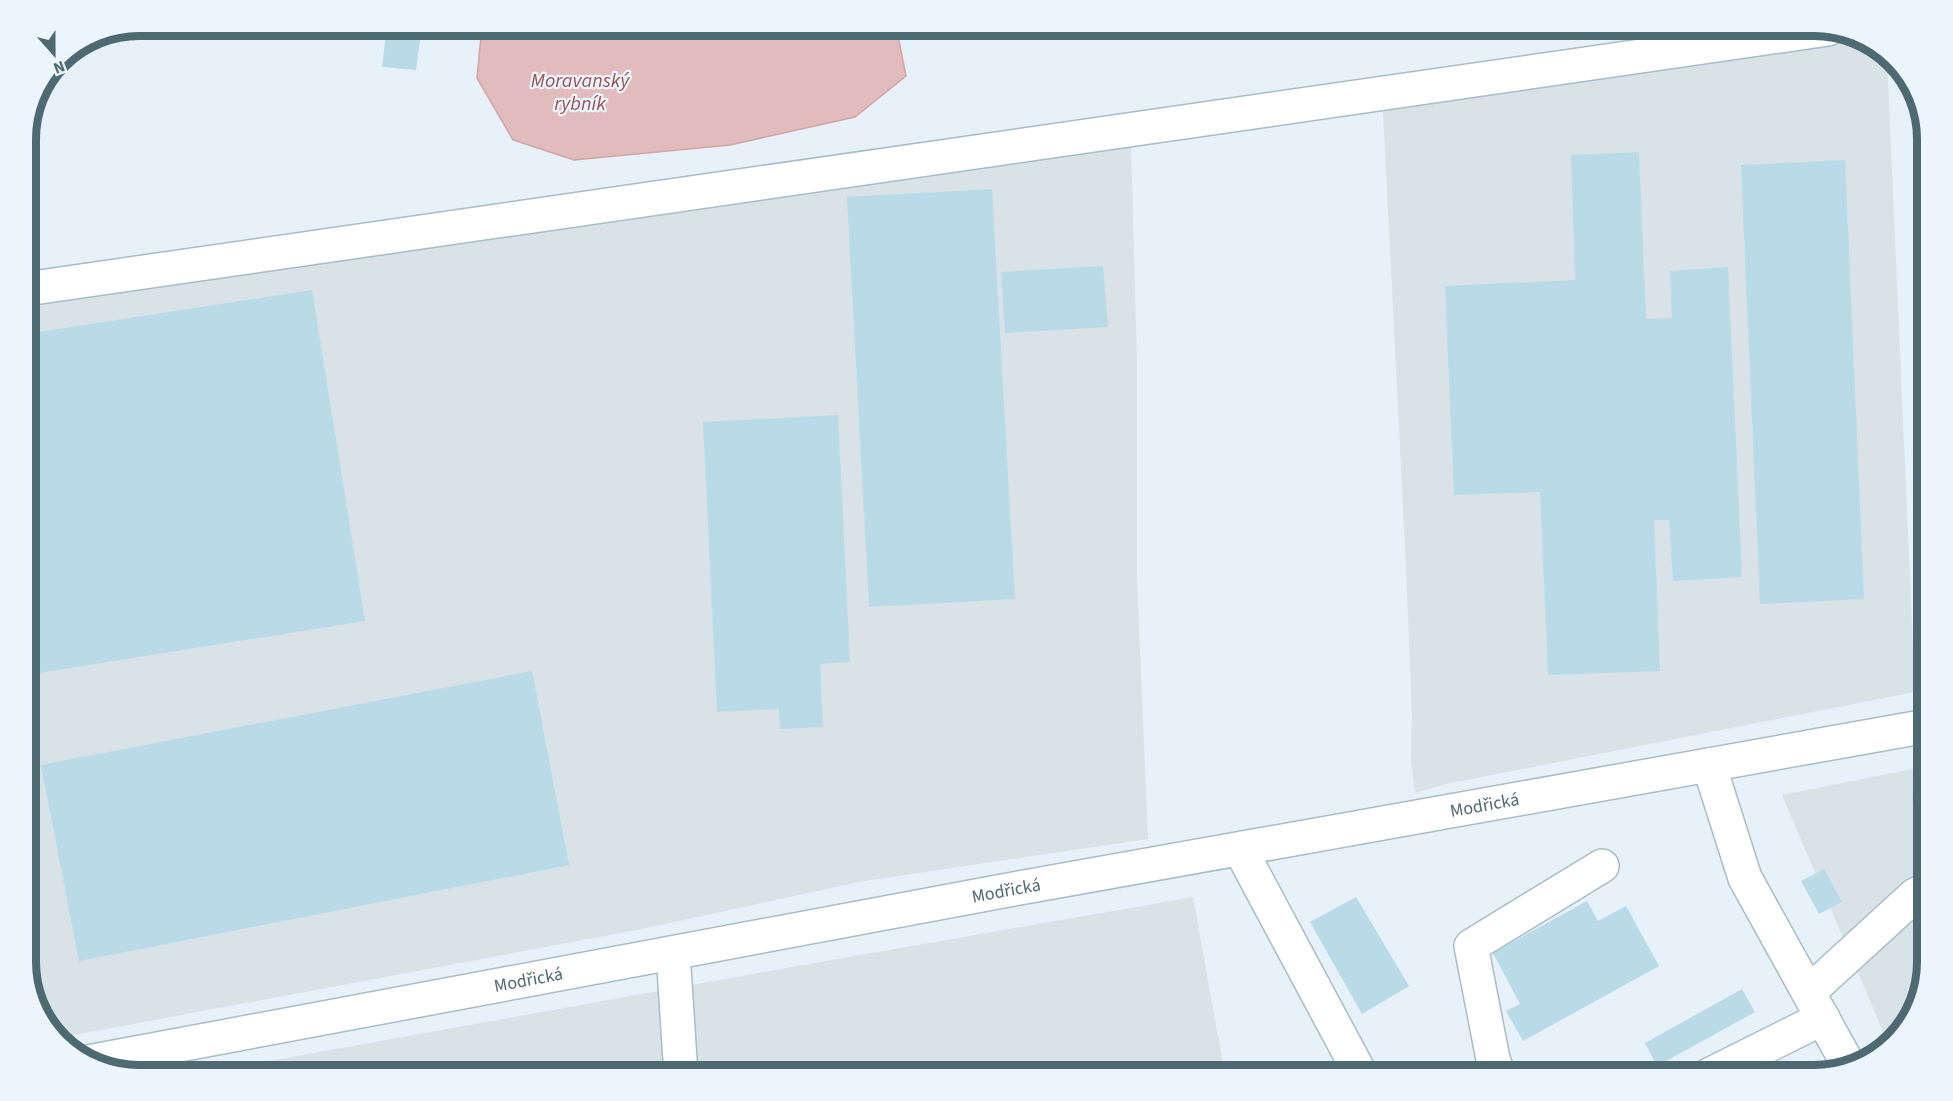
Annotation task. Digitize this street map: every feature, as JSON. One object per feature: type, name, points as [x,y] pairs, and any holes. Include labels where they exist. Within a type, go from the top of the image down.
[{"type":"street","points":[[36,289],[1780,36]]},
{"type":"street","name":"Modřická","points":[[105,1059],[1240,849],[1917,728]]},
{"type":"street","points":[[1708,765],[1745,878],[1845,1060]]},
{"type":"street","points":[[1240,849],[1355,1065]]},
{"type":"street","points":[[1494,1065],[1471,946],[1602,866]]},
{"type":"street","points":[[1726,1065],[1816,1005],[1917,894]]},
{"type":"street","points":[[673,953],[680,1065]]},
{"type":"shaded area","points":[[1843,41],[1866,50],[1887,66],[1915,692],[1446,784],[1415,793],[1411,759],[1412,716],[1406,567],[1383,111]]},
{"type":"shaded area","points":[[1131,147],[1137,361],[1137,579],[1148,839],[864,881],[642,929],[68,1036],[53,1019],[47,1008],[41,995],[36,969],[36,303]]},
{"type":"shaded area","points":[[1917,768],[1916,976],[1903,1014],[1885,1037],[1782,795]]},
{"type":"shaded area","points":[[1193,897],[1223,1065],[248,1065]]},
{"type":"water","name":"Moravanský rybník","points":[[481,36],[898,36],[906,76],[855,117],[730,145],[574,160],[513,140],[477,78]]},
{"type":"building","points":[[386,36],[421,36],[416,70],[382,67]]},
{"type":"building","points":[[1639,152],[1646,319],[1672,318],[1670,271],[1728,267],[1742,577],[1673,581],[1669,520],[1654,520],[1660,671],[1548,675],[1540,492],[1454,495],[1445,286],[1575,280],[1571,155]]},
{"type":"building","points":[[1845,160],[1864,599],[1760,604],[1741,165]]},
{"type":"building","points":[[992,189],[1015,599],[869,607],[847,197]]},
{"type":"building","points":[[1103,266],[1108,327],[1005,333],[1001,272]]},
{"type":"building","points":[[312,290],[365,621],[36,673],[36,332]]},
{"type":"building","points":[[838,415],[850,662],[820,664],[823,727],[780,729],[779,709],[717,712],[703,422]]},
{"type":"building","points":[[532,671],[569,865],[79,961],[41,765]]},
{"type":"building","points":[[1912,796],[1917,796],[1916,827]]},
{"type":"building","points":[[1824,869],[1842,902],[1819,914],[1801,881]]},
{"type":"building","points":[[1356,897],[1409,986],[1362,1014],[1310,922]]},
{"type":"building","points":[[1587,901],[1598,921],[1626,906],[1659,966],[1523,1041],[1506,1011],[1520,1004],[1493,953]]},
{"type":"building","points":[[1742,989],[1755,1012],[1659,1065],[1656,1065],[1645,1043]]}]
